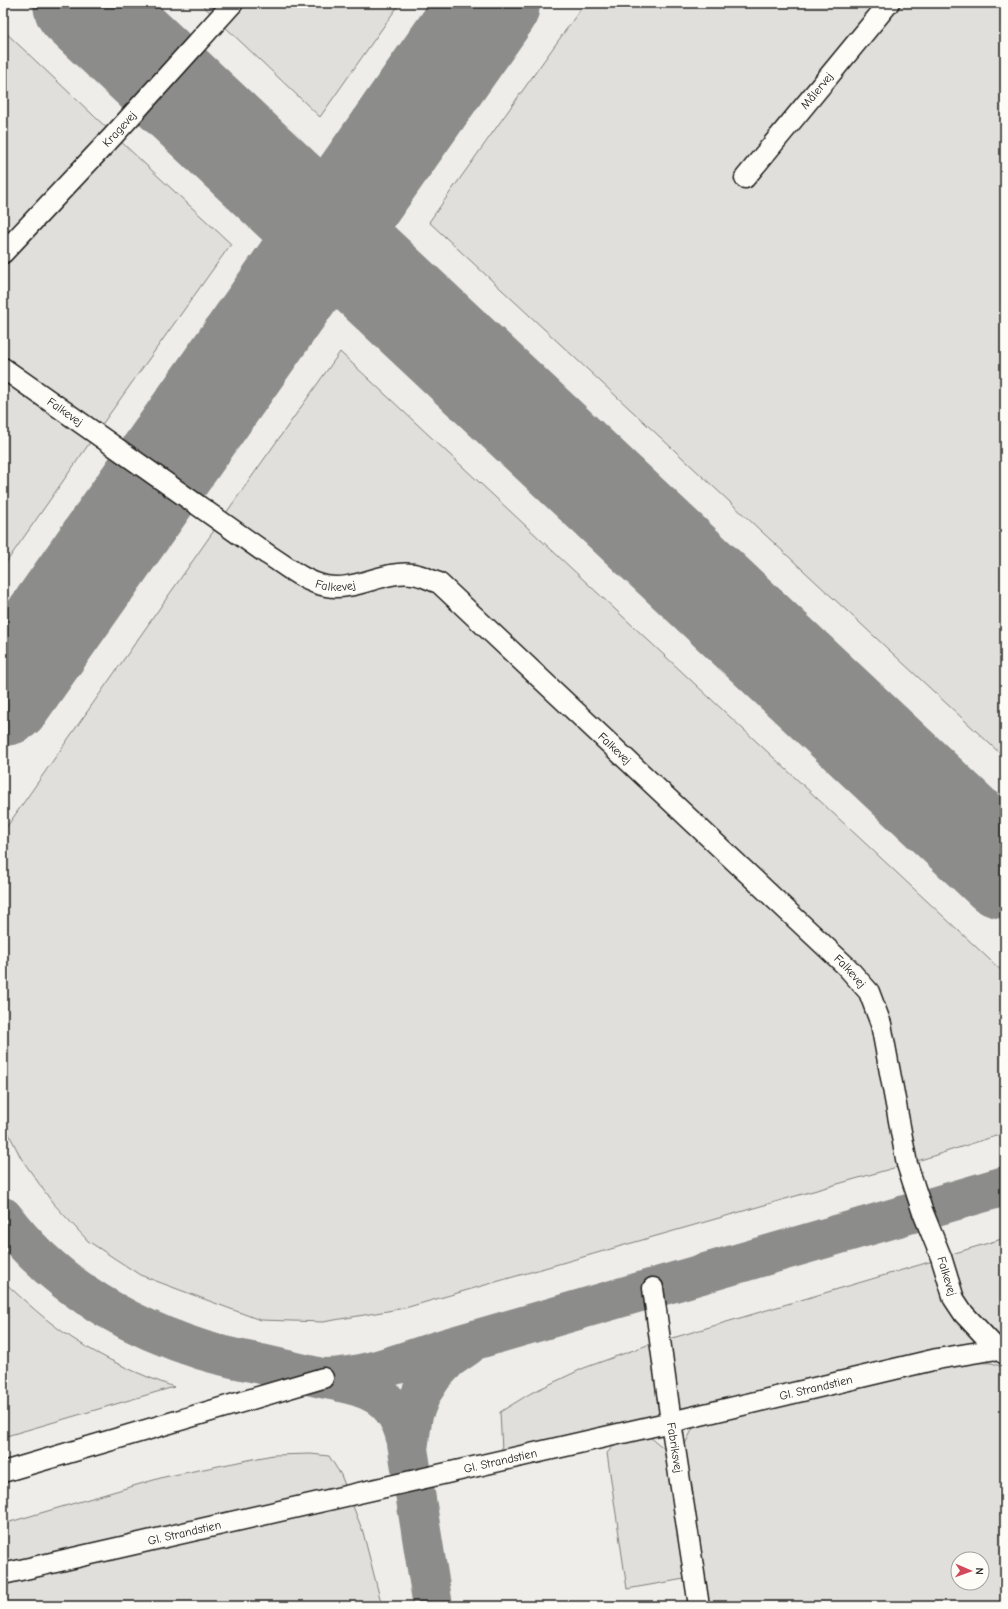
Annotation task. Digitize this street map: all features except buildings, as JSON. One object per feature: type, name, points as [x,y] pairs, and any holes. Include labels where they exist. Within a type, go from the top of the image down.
[{"type":"lane","name":"Kragevej","points":[[3,253],[113,136],[233,3]]},
{"type":"lane","name":"Målervej","points":[[745,178],[889,3]]},
{"type":"lane","name":"Falkevej","points":[[3,368],[267,554],[304,578],[324,586],[338,587],[395,575],[412,574],[439,583],[846,966],[869,992],[881,1024],[907,1164],[922,1210],[941,1257],[954,1299],[964,1314],[1001,1352]]},
{"type":"lane","name":"Fabriksvej","points":[[653,1288],[671,1422],[699,1606]]},
{"type":"lane","name":"Gl. Strandstien","points":[[3,1574],[671,1422],[938,1359],[1001,1352]]},
{"type":"lane","points":[[3,1472],[323,1378]]},
{"type":"shaded area","points":[[3,3],[1005,3],[1005,1606],[3,1606]]},
{"type":"shaded area","points":[[200,3],[224,3],[213,15]]},
{"type":"shaded area","points":[[239,3],[400,3],[320,117],[222,24]]},
{"type":"shaded area","points":[[585,3],[1005,3],[1005,758],[429,222]]},
{"type":"shaded area","points":[[3,30],[111,132],[3,244]]},
{"type":"shaded area","points":[[117,138],[231,244],[101,426],[3,363],[3,259]]},
{"type":"shaded area","points":[[340,352],[1005,974],[1005,1133],[911,1163],[877,1000],[440,578],[373,575],[316,578],[226,513]]},
{"type":"shaded area","points":[[3,373],[91,441],[3,567]]},
{"type":"shaded area","points":[[215,529],[297,579],[390,581],[435,586],[865,995],[904,1165],[405,1308],[323,1322],[260,1320],[140,1275],[88,1241],[52,1202],[21,1158],[3,1122],[3,832]]},
{"type":"shaded area","points":[[1005,1238],[1005,1346],[965,1305],[945,1256]]},
{"type":"shaded area","points":[[936,1260],[984,1344],[678,1411],[669,1339]]},
{"type":"shaded area","points":[[3,1281],[45,1318],[84,1346],[122,1366],[174,1387],[3,1437]]},
{"type":"shaded area","points":[[653,1343],[665,1413],[502,1451],[500,1412],[531,1393],[584,1368]]},
{"type":"shaded area","points":[[963,1362],[992,1363],[1005,1368],[1005,1606],[707,1606],[681,1452],[696,1422]]},
{"type":"shaded area","points":[[650,1437],[670,1453],[690,1578],[627,1589],[607,1453],[619,1440]]},
{"type":"shaded area","points":[[311,1454],[329,1456],[341,1475],[346,1488],[3,1567],[3,1524],[164,1477],[273,1455]]},
{"type":"shaded area","points":[[351,1501],[363,1532],[382,1606],[3,1606],[3,1580]]},
{"type":"taxiway","points":[[3,698],[6,691]]},
{"type":"taxiway","points":[[323,1378],[355,1375],[386,1368],[447,1348],[1005,1186]]},
{"type":"taxiway","points":[[3,1217],[44,1263],[67,1282],[118,1315],[145,1328],[173,1340],[209,1352],[349,1384],[380,1396],[392,1408],[401,1423],[408,1449]]},
{"type":"taxiway","points":[[433,1606],[408,1449],[413,1414],[422,1392],[433,1375],[448,1359],[467,1346]]},
{"type":"runway","points":[[83,3],[1005,869]]},
{"type":"runway","points":[[3,696],[490,3]]}]
